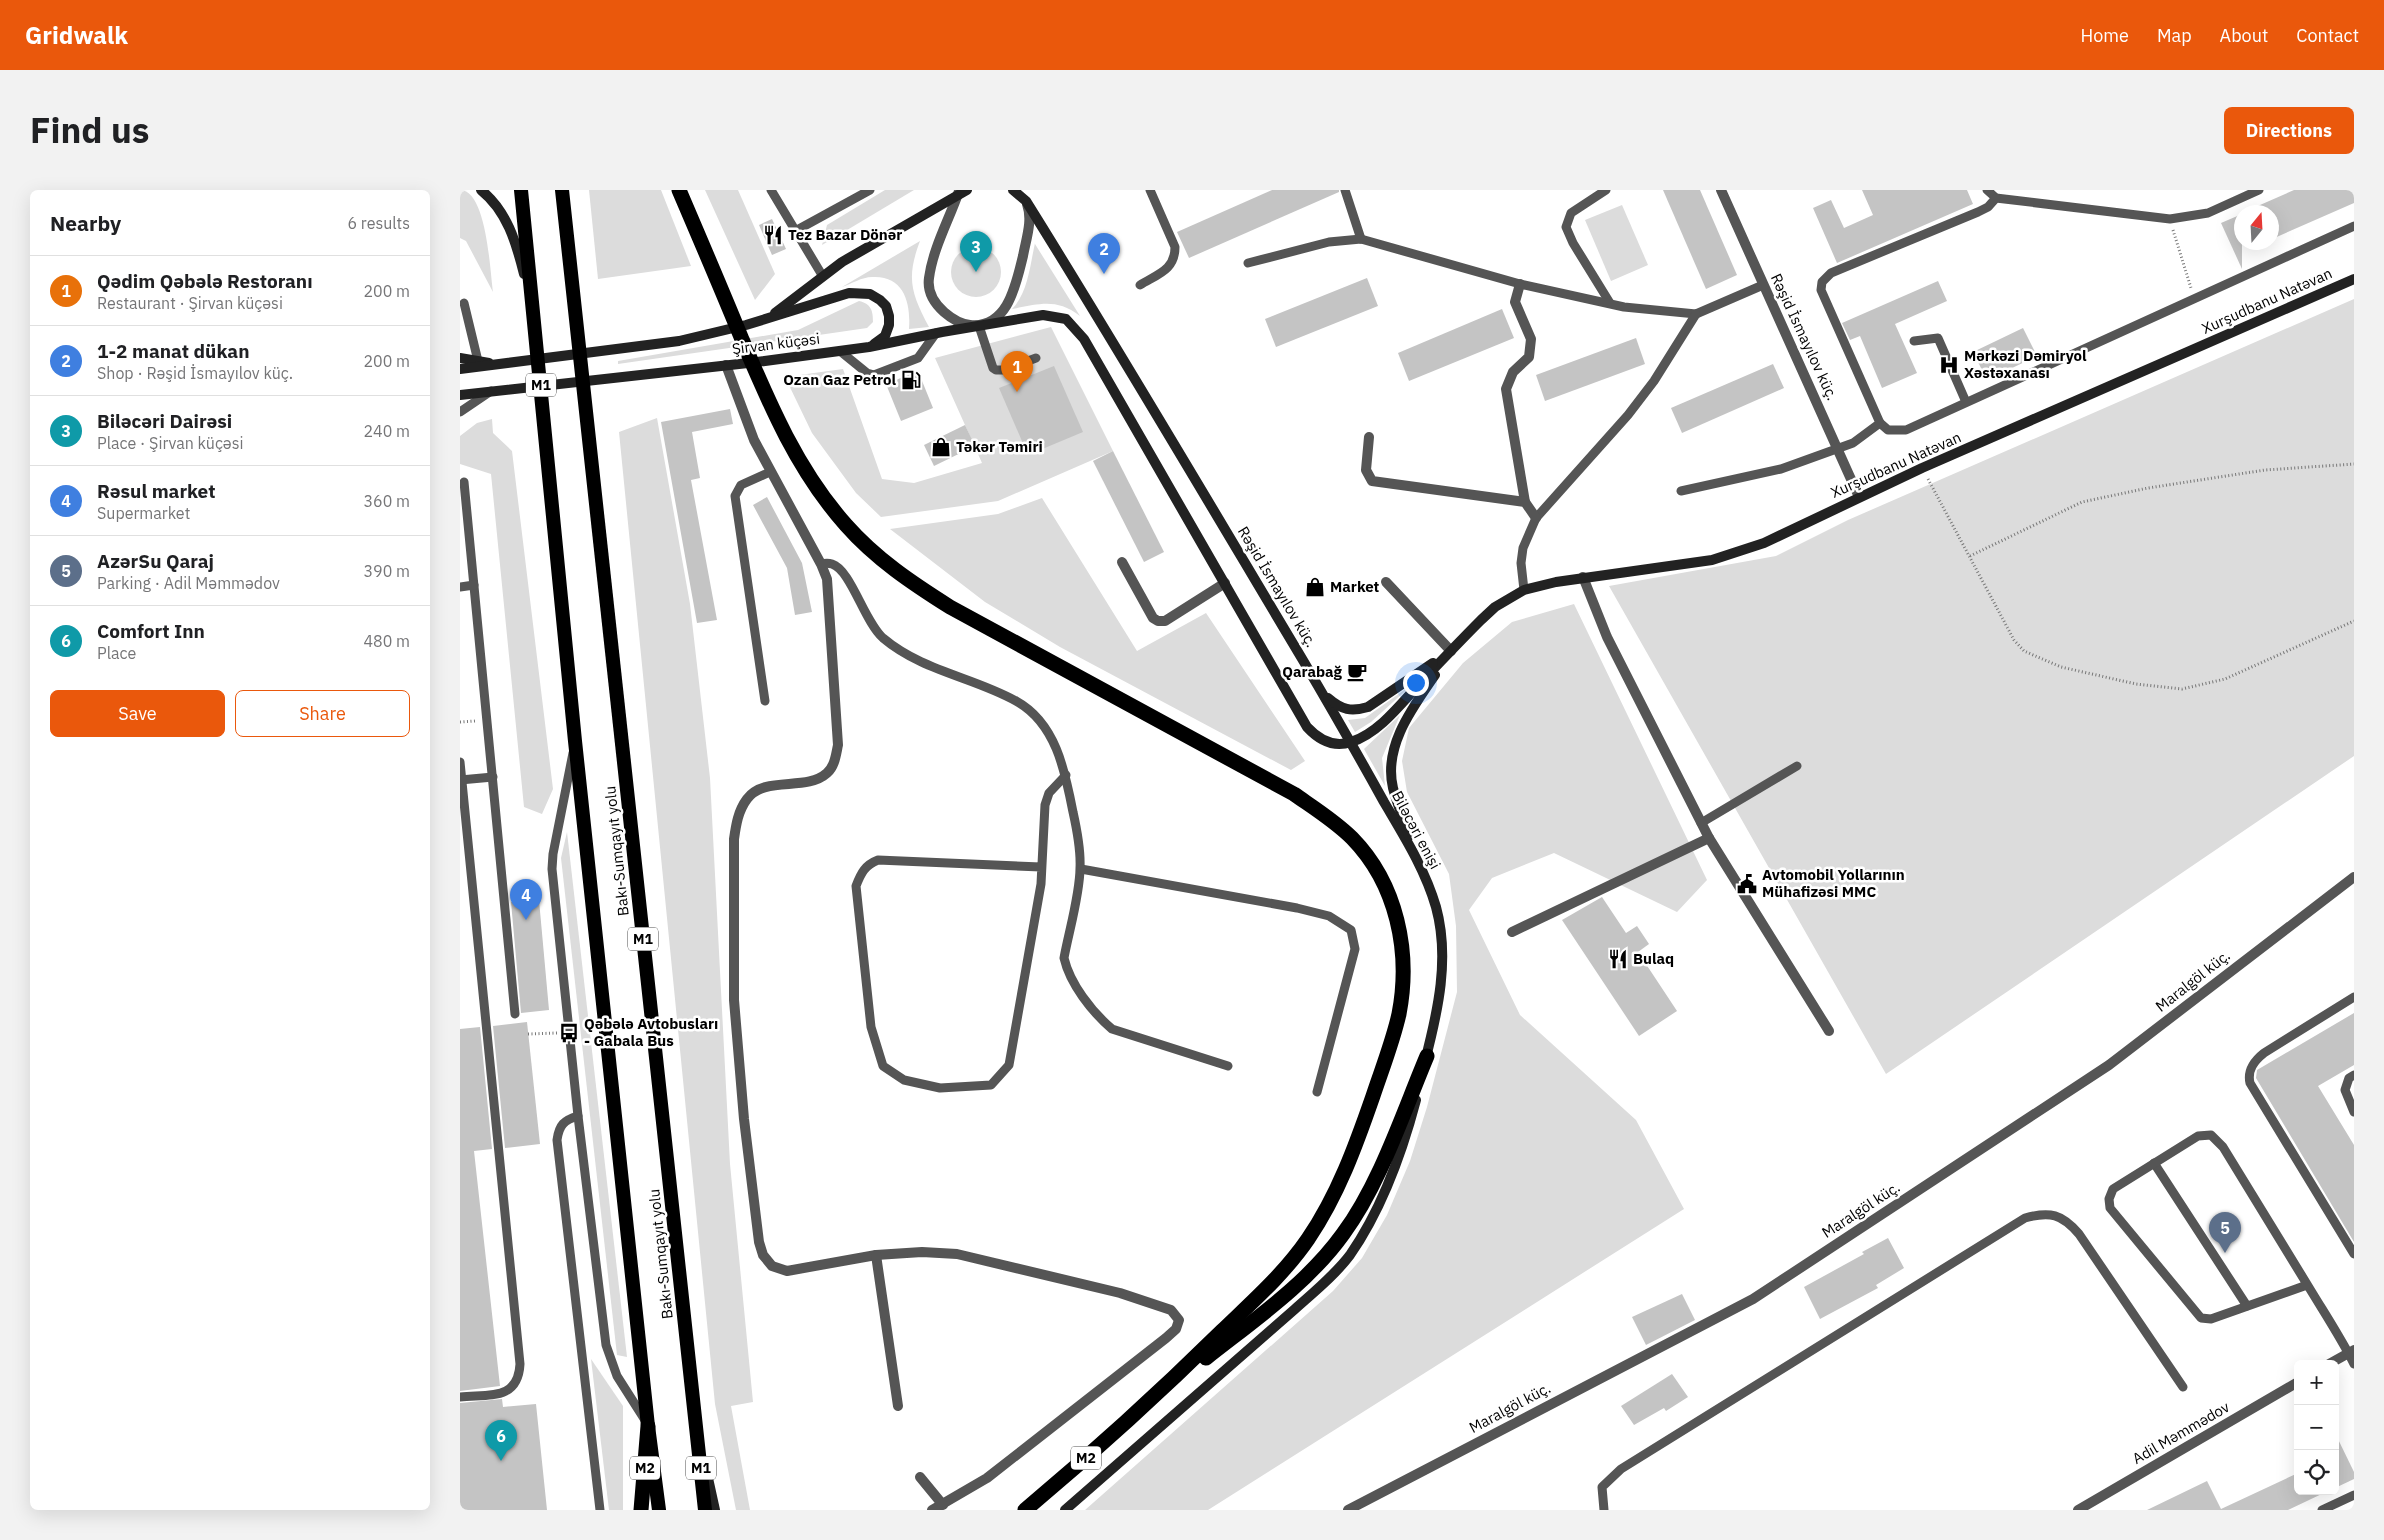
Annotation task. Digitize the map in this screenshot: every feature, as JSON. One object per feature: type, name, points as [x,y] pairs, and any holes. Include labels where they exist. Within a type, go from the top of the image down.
[{"type":"highway","name":"M1","points":[[521,190],[535,316]]},
{"type":"highway","name":"Bakı-Sumqayıt yolu","points":[[562,190],[697,1425]]},
{"type":"highway","points":[[679,190],[769,402],[811,479],[847,526],[903,577],[950,607],[1294,794],[1328,817],[1352,838],[1372,863],[1387,890],[1398,921],[1403,954],[1403,985],[1398,1015],[1358,1139],[1332,1201],[1308,1240],[1281,1273],[1146,1406]]},
{"type":"highway","name":"Bakı-Sumqayıt yolu","points":[[535,316],[575,741],[648,1426]]},
{"type":"highway","points":[[1146,1406],[1289,1292],[1312,1271],[1343,1235],[1357,1214],[1395,1135],[1427,1056]]},
{"type":"highway","name":"M2","points":[[1025,1510],[1146,1406]]},
{"type":"highway","name":"M1","points":[[697,1425],[706,1510]]},
{"type":"highway","name":"M1","points":[[648,1426],[659,1510]]},
{"type":"highway","name":"M2","points":[[641,1510],[648,1426]]},
{"type":"main road","points":[[480,190],[500,210],[511,230],[535,316]]},
{"type":"main road","name":"Rəşid İsmayılov küç.","points":[[1013,190],[1026,201],[1101,321],[1352,742]]},
{"type":"main road","name":"Şirvan küçəsi","points":[[460,369],[679,341],[771,317],[822,275],[961,192]]},
{"type":"main road","name":"Xurşudbanu Natəvan","points":[[1451,651],[1495,607],[1524,590],[1583,578],[1687,564],[1738,553],[1764,543],[1922,468],[2354,279]]},
{"type":"main road","points":[[771,317],[849,293],[870,294],[886,306],[889,325],[885,336],[869,347]]},
{"type":"main road","name":"Şirvan küçəsi","points":[[460,394],[840,351],[936,333],[1050,315],[1066,319],[1084,339],[1225,583]]},
{"type":"main road","points":[[460,358],[500,365]]},
{"type":"main road","points":[[1225,583],[1307,727],[1327,743],[1340,744],[1352,742],[1378,726],[1451,651]]},
{"type":"main road","points":[[1322,693],[1338,707],[1347,710],[1368,707],[1451,651]]},
{"type":"main road","points":[[1417,858],[1393,787],[1392,760],[1396,742],[1409,714],[1451,651]]},
{"type":"main road","name":"Biləcəri enişi","points":[[1066,1510],[1328,1279],[1349,1255],[1379,1203],[1396,1163],[1411,1117],[1436,1019],[1443,971],[1441,934],[1436,908],[1417,858],[1352,742]]},
{"type":"main road","points":[[697,1425],[715,1510]]},
{"type":"street","points":[[961,192],[937,248],[929,280],[930,292],[939,307],[955,321],[979,326],[998,317],[1005,309],[1017,281],[1030,224],[1029,210],[1019,190]]},
{"type":"street","name":"Rəşid İsmayılov küç.","points":[[1721,190],[1859,497]]},
{"type":"street","points":[[1520,284],[1515,302],[1531,338],[1529,356],[1513,372],[1506,389],[1525,502],[1536,518]]},
{"type":"street","points":[[726,365],[754,440],[821,564],[827,579],[838,745],[835,761],[827,773],[814,780],[761,789],[748,797],[738,815],[734,839],[734,1000],[744,1119],[759,1242],[763,1255],[772,1266],[787,1271],[876,1255],[922,1252],[957,1254],[1120,1293],[1171,1310],[1179,1320],[1176,1328],[1166,1338],[988,1478],[932,1510]]},
{"type":"street","points":[[1368,437],[1366,470],[1372,481],[1525,502]]},
{"type":"street","points":[[1122,562],[1153,618],[1158,621],[1164,622],[1225,583]]},
{"type":"street","points":[[1583,578],[1607,637],[1709,838],[1830,1031]]},
{"type":"street","points":[[1386,582],[1451,651]]},
{"type":"street","points":[[1512,932],[1709,838]]},
{"type":"street","name":"Maralgöl küç.","points":[[1348,1510],[1753,1299],[2109,1065],[2354,876]]},
{"type":"street","points":[[876,1255],[898,1406]]},
{"type":"street","points":[[2336,1360],[2351,1351]]},
{"type":"street","name":"Adil Məmmədov","points":[[2078,1510],[2294,1384]]},
{"type":"street","points":[[920,1477],[943,1505]]},
{"type":"lane","points":[[771,190],[797,230],[822,275]]},
{"type":"lane","points":[[797,230],[870,190]]},
{"type":"lane","points":[[1140,286],[1171,266],[1175,256],[1175,247],[1150,190]]},
{"type":"lane","points":[[1345,190],[1361,240]]},
{"type":"lane","points":[[1606,190],[1571,213],[1566,227],[1573,244],[1610,303]]},
{"type":"lane","points":[[1987,190],[1996,198],[2170,220],[2208,213],[2258,190]]},
{"type":"lane","points":[[1996,198],[1988,207],[1978,212],[1831,273],[1822,282],[1821,290],[1880,422],[1888,430],[1906,430],[2354,226]]},
{"type":"lane","points":[[1248,263],[1329,242],[1361,240],[1520,284],[1610,303],[1696,314],[1763,285]]},
{"type":"lane","points":[[464,304],[478,361]]},
{"type":"lane","points":[[1524,590],[1521,564],[1523,548],[1536,518],[1628,415],[1654,380],[1696,314]]},
{"type":"lane","points":[[979,326],[992,368],[1004,370],[1036,358]]},
{"type":"lane","points":[[840,351],[867,373],[874,375],[918,358],[936,333]]},
{"type":"lane","points":[[1914,341],[1938,338],[1966,402]]},
{"type":"lane","points":[[460,412],[491,391]]},
{"type":"lane","points":[[1681,491],[1781,469],[1853,443],[1880,422]]},
{"type":"lane","points":[[764,701],[736,496],[737,489],[741,485],[770,472]]},
{"type":"lane","points":[[464,482],[514,1014]]},
{"type":"lane","points":[[821,564],[832,563],[840,568],[848,579],[869,622],[881,636],[897,649],[941,671],[982,685],[1017,701],[1035,715],[1052,739],[1066,775],[1079,839],[1080,869],[1064,958],[1067,970],[1098,1017],[1112,1029],[1228,1066]]},
{"type":"lane","points":[[460,587],[474,586]]},
{"type":"lane","points":[[575,741],[552,861],[569,1032],[606,1345],[617,1376],[648,1426]]},
{"type":"lane","points":[[460,762],[520,1364],[519,1378],[513,1388],[502,1393],[460,1397]]},
{"type":"lane","points":[[1701,822],[1797,766]]},
{"type":"lane","points":[[1041,867],[878,860],[869,863],[856,886],[871,1027],[883,1066],[904,1080],[940,1088],[991,1085],[1010,1065],[1040,884],[1045,805],[1049,793],[1066,775]]},
{"type":"lane","points":[[460,780],[493,777]]},
{"type":"lane","points":[[1080,869],[1297,908],[1329,916],[1351,930],[1355,949],[1317,1092]]},
{"type":"lane","points":[[2354,997],[2264,1053],[2253,1064],[2249,1077],[2250,1083],[2354,1254]]},
{"type":"lane","points":[[2354,1075],[2349,1078],[2345,1090],[2354,1112]]},
{"type":"lane","points":[[578,1116],[565,1120],[560,1127],[557,1140],[600,1510]]},
{"type":"lane","points":[[2307,1285],[2211,1319],[2200,1318],[2110,1208],[2109,1199],[2113,1189],[2198,1136],[2211,1135],[2223,1146],[2307,1285],[2351,1351],[2354,1364]]},
{"type":"lane","points":[[2154,1163],[2247,1306]]},
{"type":"lane","points":[[1604,1510],[1602,1487],[1621,1469],[2025,1218],[2040,1214],[2056,1215],[2070,1223],[2183,1387]]},
{"type":"lane","points":[[2322,1510],[2332,1508],[2354,1494]]},
{"type":"path","points":[[2170,220],[2194,298]]},
{"type":"path","points":[[1970,556],[2082,502],[2148,488],[2265,470],[2354,464]]},
{"type":"path","points":[[1922,468],[2014,640],[2024,651],[2062,666],[2136,684],[2182,689],[2225,679],[2354,621]]},
{"type":"path","points":[[528,1034],[569,1032]]},
{"type":"shaded area","points":[[460,190],[469,194],[476,203],[482,217],[493,292],[466,241],[460,238]]},
{"type":"shaded area","points":[[589,190],[661,190],[691,266],[598,279]]},
{"type":"shaded area","points":[[705,190],[738,190],[775,274],[755,300]]},
{"type":"shaded area","points":[[885,190],[914,190],[822,245],[827,225]]},
{"type":"shaded area","points":[[1622,205],[1648,265],[1611,281],[1585,220]]},
{"type":"shaded area","points":[[920,241],[913,265],[912,285],[918,304],[929,327],[909,329],[907,301],[898,286],[892,281],[868,277],[842,287]]},
{"type":"shaded area","points":[[1035,243],[1080,316],[1063,307],[1048,304],[1012,309],[1025,287]]},
{"type":"shaded area","points":[[976,247],[985,249],[996,258],[1001,272],[999,281],[990,292],[976,297],[967,295],[956,286],[951,272],[953,263],[962,252]]},
{"type":"shaded area","points":[[2354,299],[2354,756],[1886,1074],[1609,586],[1776,556],[1848,520]]},
{"type":"shaded area","points":[[859,301],[869,306],[872,311],[873,322],[867,328],[618,364],[618,361],[798,330]]},
{"type":"shaded area","points":[[1051,327],[1113,451],[998,501],[881,517],[856,493],[812,433],[785,377],[843,369],[882,479],[914,483],[982,463],[935,358]]},
{"type":"shaded area","points":[[657,418],[690,604],[710,778],[730,1164],[753,1402],[731,1406],[750,1510],[736,1510],[715,1404],[619,432]]},
{"type":"shaded area","points":[[492,419],[493,433],[512,451],[553,789],[542,814],[524,807],[491,474],[460,464],[460,436],[477,423]]},
{"type":"shaded area","points":[[1042,498],[1137,651],[1206,613],[1305,761],[1291,770],[1060,647],[985,602],[890,529],[998,514]]},
{"type":"shaded area","points":[[1574,604],[1707,880],[1677,912],[1554,853],[1492,878],[1469,910],[1520,1015],[1636,1120],[1684,1209],[1208,1510],[1085,1510],[1333,1291],[1362,1258],[1387,1215],[1410,1161],[1427,1107],[1457,992],[1456,926],[1449,874],[1407,792],[1402,761],[1409,728],[1463,663],[1512,622]]},
{"type":"shaded area","points":[[1414,683],[1371,722],[1355,732],[1348,720],[1365,718]]},
{"type":"shaded area","points":[[1400,715],[1382,758],[1385,786],[1364,749]]},
{"type":"shaded area","points":[[567,832],[627,1357],[617,1355],[561,858]]},
{"type":"shaded area","points":[[591,1359],[623,1406],[623,1510],[609,1510]]},
{"type":"building","points":[[1272,190],[1339,190],[1339,192],[1189,258],[1177,232]]},
{"type":"building","points":[[1663,190],[1700,190],[1737,275],[1706,289]]},
{"type":"building","points":[[1862,190],[1967,190],[1973,204],[1837,263],[1813,208],[1831,200],[1844,228],[1873,215]]},
{"type":"building","points":[[2294,190],[2354,190],[2354,203],[2279,236],[2279,205],[2260,205]]},
{"type":"building","points":[[2234,217],[2234,250],[2242,250],[2242,269],[2221,223]]},
{"type":"building","points":[[772,219],[786,249],[772,255],[759,225]]},
{"type":"building","points":[[1367,278],[1378,306],[1276,347],[1265,319]]},
{"type":"building","points":[[1938,281],[1947,301],[1895,324],[1917,373],[1882,388],[1860,336],[1850,340],[1842,323]]},
{"type":"building","points":[[1502,309],[1514,338],[1409,381],[1398,353]]},
{"type":"building","points":[[2023,328],[2037,356],[1987,380],[1973,352]]},
{"type":"building","points":[[1636,338],[1645,364],[1545,401],[1536,375]]},
{"type":"building","points":[[1773,364],[1784,388],[1682,433],[1671,408]]},
{"type":"building","points":[[1054,366],[1083,432],[1028,455],[999,388]]},
{"type":"building","points":[[918,371],[933,408],[901,421],[886,384]]},
{"type":"building","points":[[730,409],[733,424],[692,432],[700,478],[691,480],[717,620],[697,623],[661,422]]},
{"type":"building","points":[[965,425],[975,446],[934,466],[924,445]]},
{"type":"building","points":[[1113,451],[1164,552],[1144,562],[1093,461]]},
{"type":"building","points":[[767,497],[802,563],[812,612],[795,615],[787,568],[753,505]]},
{"type":"building","points":[[1602,897],[1626,933],[1637,926],[1649,944],[1638,952],[1677,1011],[1639,1036],[1562,920]]},
{"type":"building","points":[[539,900],[549,1010],[521,1013],[511,902]]},
{"type":"building","points":[[2354,1013],[2354,1065],[2318,1086],[2354,1145],[2354,1242],[2256,1078],[2257,1070]]},
{"type":"building","points":[[527,1022],[540,1144],[505,1148],[493,1026]]},
{"type":"building","points":[[480,1027],[492,1149],[474,1151],[500,1386],[460,1391],[460,1029]]},
{"type":"building","points":[[1888,1238],[1904,1268],[1876,1285],[1878,1288],[1820,1319],[1804,1287],[1864,1254],[1862,1252]]},
{"type":"building","points":[[1682,1294],[1695,1320],[1646,1345],[1632,1317]]},
{"type":"building","points":[[1672,1374],[1688,1397],[1666,1411],[1664,1408],[1634,1425],[1621,1406]]},
{"type":"building","points":[[502,1399],[503,1407],[536,1404],[547,1510],[460,1510],[460,1403]]},
{"type":"building","points":[[2339,1441],[2354,1472],[2354,1479],[2339,1486]]},
{"type":"building","points":[[2294,1475],[2294,1495],[2320,1495],[2288,1510],[2147,1510],[2207,1481],[2221,1509]]},
{"type":"place","name":"Tez Bazar Dönər","points":[[773,235]]},
{"type":"place","name":"Biləcəri Dairəsi","points":[[976,272]]},
{"type":"place","name":"1-2 manat dükan","points":[[1104,274]]},
{"type":"place","name":"Mərkəzi Dəmiryol Xəstəxanası","points":[[1949,365]]},
{"type":"place","name":"Ozan Gaz Petrol","points":[[911,380]]},
{"type":"place","name":"Qədim Qəbələ Restoranı","points":[[1017,392]]},
{"type":"place","name":"Təkər Təmiri","points":[[941,447]]},
{"type":"place","name":"Market","points":[[1315,587]]},
{"type":"place","name":"Qarabağ","points":[[1357,672]]},
{"type":"place","name":"Avtomobil Yollarının Mühafizəsi MMC","points":[[1747,884]]},
{"type":"place","name":"Rәsul market","points":[[526,920]]},
{"type":"place","name":"Bulaq","points":[[1618,959]]},
{"type":"place","name":"Qəbələ Avtobusları - Gabala Bus","points":[[569,1033]]},
{"type":"place","name":"AzərSu Qaraj","points":[[2225,1253]]},
{"type":"place","name":"Comfort Inn","points":[[501,1461]]}]
